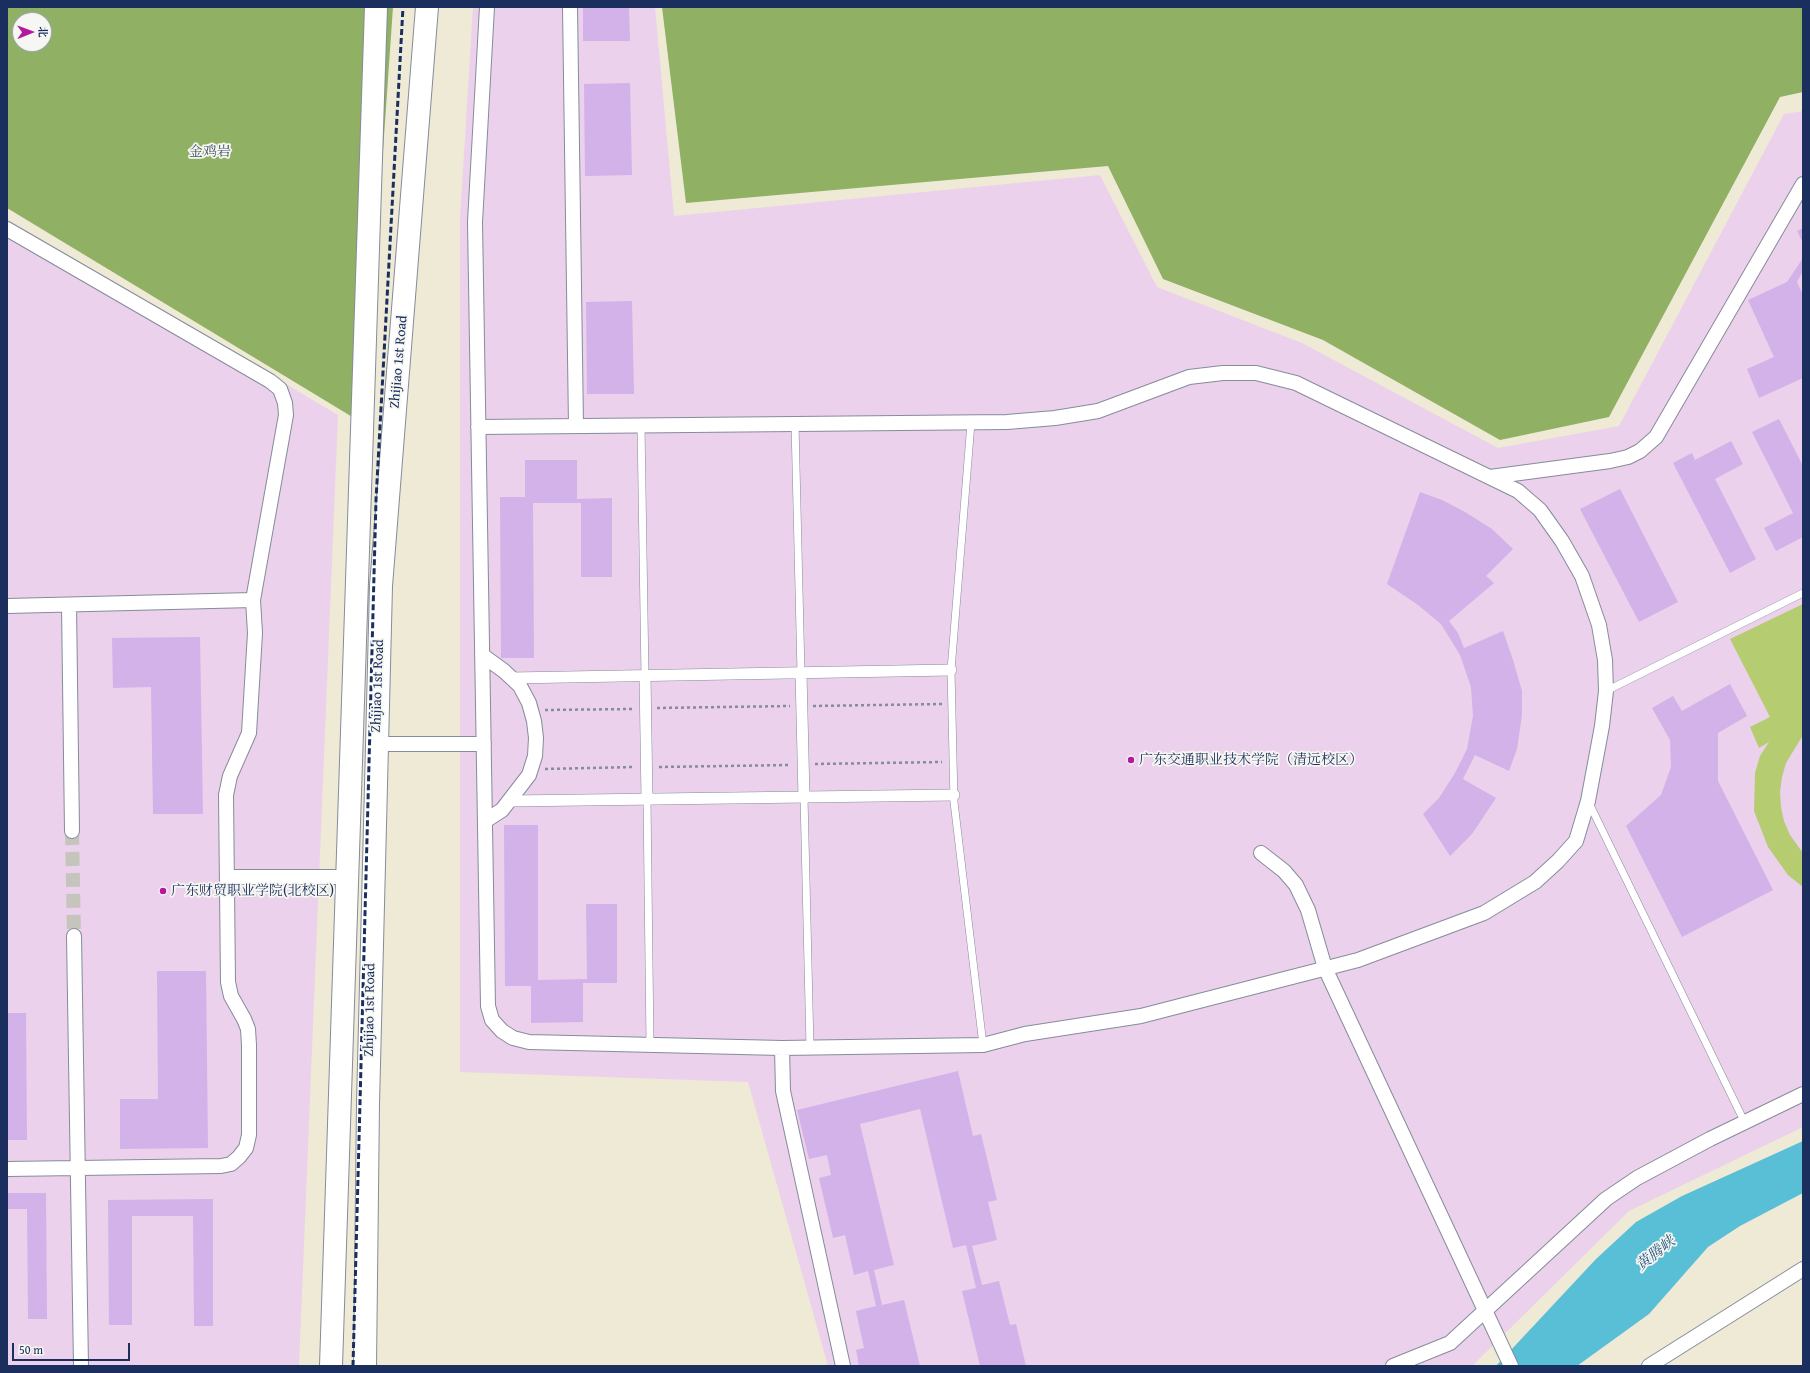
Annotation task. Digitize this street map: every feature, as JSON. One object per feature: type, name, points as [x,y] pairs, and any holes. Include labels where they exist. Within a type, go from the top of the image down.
[{"type":"main road","name":"Zhijiao 1st Road","points":[[331,1366],[376,7]]},
{"type":"main road","name":"Zhijiao 1st Road","points":[[365,1366],[368,1103],[381,586],[427,7]]},
{"type":"street","points":[[478,427],[1015,422],[1055,418],[1098,411],[1189,377],[1223,373],[1256,373],[1296,383],[1518,491],[1540,510],[1562,541],[1582,576],[1599,626],[1605,660],[1606,691],[1602,726],[1588,801],[1576,841],[1558,861],[1535,882],[1516,895],[1484,913],[1358,960],[1141,1016],[1025,1034],[983,1045],[782,1048],[529,1042],[514,1038],[502,1031],[492,1020],[488,1006],[478,427],[475,222],[487,7]]},
{"type":"street","points":[[570,7],[576,426]]},
{"type":"street","points":[[1490,477],[1610,462],[1628,457],[1640,451],[1656,437],[1803,184]]},
{"type":"street","points":[[7,229],[270,381],[280,389],[285,403],[286,415],[253,600],[255,632],[249,733],[230,776],[226,795],[228,982],[230,996],[244,1019],[248,1029],[249,1045],[249,1135],[246,1148],[231,1164],[221,1166],[7,1169]]},
{"type":"street","points":[[7,606],[253,600]]},
{"type":"street","points":[[69,605],[72,831]]},
{"type":"street","points":[[482,655],[520,686],[529,703],[536,738],[535,756],[529,775],[502,810],[485,822]]},
{"type":"street","points":[[512,678],[951,670]]},
{"type":"street","points":[[801,673],[804,797]]},
{"type":"street","points":[[645,676],[647,799]]},
{"type":"street","points":[[377,744],[484,744]]},
{"type":"street","points":[[510,801],[954,795]]},
{"type":"street","points":[[1260,853],[1284,871],[1296,886],[1308,910],[1326,968],[1511,1366]]},
{"type":"street","points":[[227,877],[347,877]]},
{"type":"street","points":[[74,936],[81,1366]]},
{"type":"street","points":[[782,1048],[783,1091],[843,1366]]},
{"type":"street","points":[[1393,1366],[1450,1343],[1606,1200],[1637,1178],[1745,1122],[1803,1094]]},
{"type":"street","points":[[1649,1366],[1803,1269]]},
{"type":"lane","points":[[970,423],[951,670],[954,795],[983,1045]]},
{"type":"lane","points":[[796,424],[801,673]]},
{"type":"lane","points":[[641,426],[645,676]]},
{"type":"lane","points":[[1606,691],[1803,593]]},
{"type":"lane","points":[[804,797],[810,1047]]},
{"type":"lane","points":[[647,799],[650,1045]]},
{"type":"lane","points":[[1588,801],[1745,1122]]},
{"type":"path","points":[[531,710],[952,703]]},
{"type":"path","points":[[531,769],[953,762]]},
{"type":"shaded area","name":"广东交通职业技术学院（清远校区）","points":[[473,7],[655,7],[674,216],[1100,175],[1157,287],[1302,343],[1498,448],[1619,426],[1784,114],[1803,111],[1803,1127],[1629,1211],[1472,1366],[828,1366],[748,1082],[460,1072],[460,219]]},
{"type":"shaded area","name":"广东财贸职业学院(北校区)","points":[[7,219],[338,415],[299,1366],[7,1366]]},
{"type":"green space","name":"金鸡岩","points":[[7,7],[393,7],[364,424],[7,208]]},
{"type":"green space","points":[[662,7],[1803,7],[1803,92],[1780,97],[1609,417],[1500,440],[1323,340],[1163,279],[1108,166],[686,203]]},
{"type":"green space","points":[[1803,604],[1803,735],[1786,763],[1780,792],[1784,821],[1790,835],[1803,853],[1803,887],[1788,875],[1768,847],[1754,811],[1755,773],[1760,756],[1769,742],[1759,748],[1750,727],[1770,717],[1730,639]]},
{"type":"water","name":"黄腾峡","points":[[1803,1141],[1803,1193],[1740,1226],[1708,1247],[1649,1314],[1577,1366],[1496,1366],[1596,1259],[1636,1222],[1682,1196]]},
{"type":"building","points":[[583,7],[629,7],[630,41],[583,41]]},
{"type":"building","points":[[630,83],[632,175],[585,176],[584,84]]},
{"type":"building","points":[[1803,228],[1803,243],[1797,231]]},
{"type":"building","points":[[1803,258],[1803,271],[1797,282],[1803,295],[1803,378],[1759,398],[1747,369],[1774,357],[1748,300],[1787,282]]},
{"type":"building","points":[[632,301],[634,394],[587,394],[586,302]]},
{"type":"building","points":[[1779,419],[1803,466],[1803,537],[1776,551],[1764,528],[1793,513],[1752,432]]},
{"type":"building","points":[[1731,441],[1743,464],[1715,479],[1756,559],[1730,573],[1673,463],[1692,453],[1695,460]]},
{"type":"building","points":[[525,460],[577,460],[577,499],[612,498],[612,577],[581,577],[581,503],[533,503],[534,658],[501,658],[500,497],[525,497]]},
{"type":"building","points":[[1620,489],[1678,602],[1639,622],[1580,509]]},
{"type":"building","points":[[1420,492],[1442,500],[1465,512],[1492,529],[1513,549],[1486,576],[1494,583],[1449,621],[1458,633],[1464,648],[1503,631],[1522,691],[1522,715],[1517,749],[1509,771],[1475,755],[1463,779],[1496,798],[1472,834],[1450,856],[1423,814],[1439,798],[1455,773],[1467,749],[1473,716],[1471,687],[1460,655],[1441,624],[1418,605],[1387,584]]},
{"type":"building","points":[[200,637],[203,814],[153,814],[151,687],[113,688],[112,638]]},
{"type":"building","points":[[1730,684],[1747,716],[1718,733],[1718,781],[1773,890],[1682,937],[1626,826],[1661,795],[1671,767],[1670,740],[1652,708],[1673,696],[1682,711]]},
{"type":"building","points":[[504,825],[538,825],[538,980],[587,979],[586,904],[617,904],[617,983],[583,983],[583,1022],[531,1023],[531,986],[505,986]]},
{"type":"building","points":[[157,971],[206,971],[208,1148],[120,1149],[120,1099],[158,1099]]},
{"type":"building","points":[[7,1013],[26,1013],[27,1140],[7,1140]]},
{"type":"building","points":[[958,1071],[973,1136],[981,1134],[997,1200],[988,1202],[997,1240],[972,1246],[982,1285],[999,1281],[1010,1325],[1016,1324],[1026,1366],[980,1366],[962,1291],[976,1288],[966,1245],[953,1248],[920,1109],[860,1124],[894,1265],[874,1270],[882,1305],[904,1300],[920,1366],[859,1366],[856,1350],[864,1348],[856,1311],[876,1306],[868,1271],[854,1275],[845,1235],[833,1238],[819,1178],[831,1175],[827,1155],[809,1159],[797,1110]]},
{"type":"building","points":[[7,1193],[46,1193],[47,1319],[28,1319],[27,1209],[7,1209]]},
{"type":"building","points":[[213,1199],[213,1326],[194,1326],[193,1216],[132,1216],[132,1325],[109,1325],[108,1200]]},
{"type":"tunnel","points":[[72,831],[74,936]]},
{"type":"railway","points":[[353,1366],[376,500],[403,7]]},
{"type":"place","name":"广东交通职业技术学院（清远校区）","points":[[1131,760]]},
{"type":"place","name":"广东财贸职业学院(北校区)","points":[[163,891]]}]
